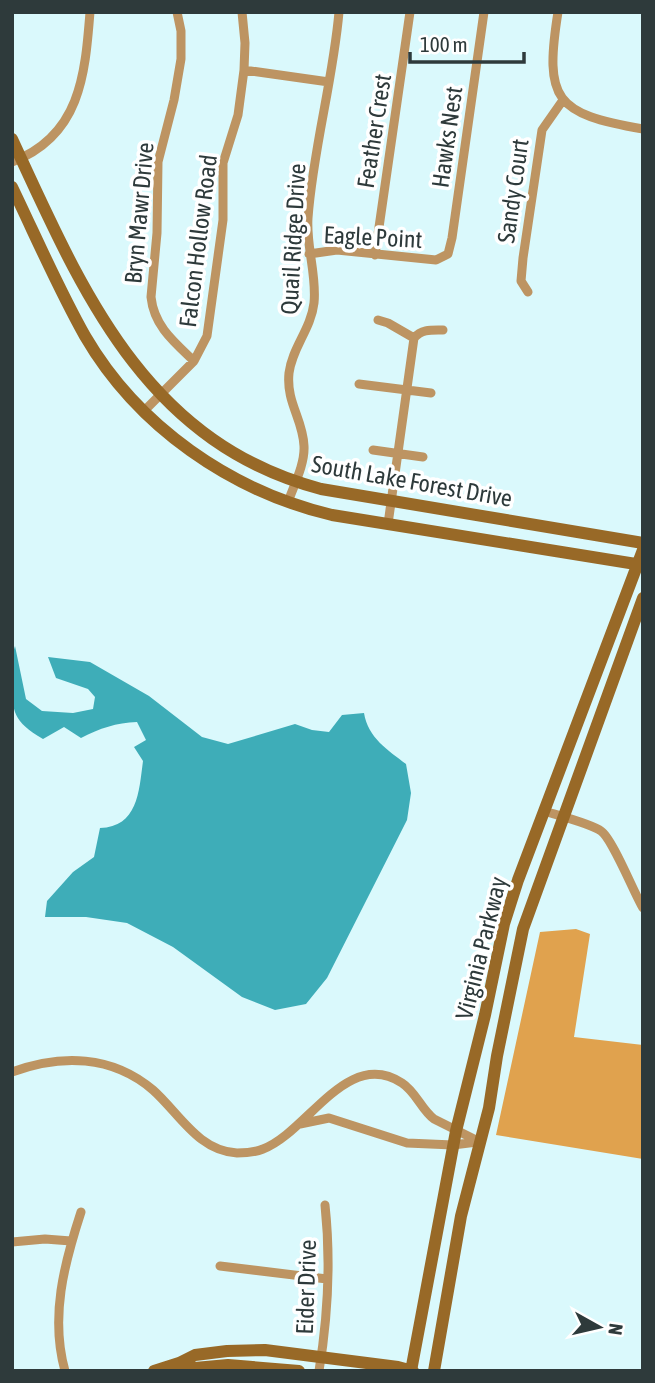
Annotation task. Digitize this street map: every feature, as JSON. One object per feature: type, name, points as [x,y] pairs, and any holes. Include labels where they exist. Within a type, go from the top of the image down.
[{"type":"main road","name":"South Lake Forest Drive","points":[[12,139],[17,160],[107,327],[134,366],[160,394],[186,419],[217,442],[261,468],[321,489],[643,543]]},
{"type":"main road","name":"South Lake Forest Drive","points":[[12,187],[85,336],[113,377],[144,411],[177,441],[204,460],[237,479],[288,502],[332,515],[640,565]]},
{"type":"main road","name":"Virginia Parkway","points":[[412,1371],[453,1145],[480,1040],[504,924],[544,811],[640,565],[643,550]]},
{"type":"main road","name":"Virginia Parkway","points":[[435,1371],[461,1216],[489,1108],[519,943],[528,911],[643,598]]},
{"type":"main road","points":[[154,1371],[195,1355],[265,1350],[412,1371]]},
{"type":"main road","points":[[179,1363],[195,1368],[229,1365],[299,1371]]},
{"type":"street","points":[[17,160],[55,135],[71,113],[84,66],[90,12]]},
{"type":"street","name":"Bryn Mawr Drive","points":[[177,12],[181,31],[181,60],[158,162],[157,233],[151,296],[160,328],[194,361]]},
{"type":"street","name":"Falcon Hollow Road","points":[[144,411],[194,361],[203,345],[209,324],[224,208],[223,163],[238,114],[244,70],[242,12]]},
{"type":"street","name":"Quail Ridge Drive","points":[[288,502],[304,446],[289,393],[289,376],[292,358],[308,325],[314,302],[308,217],[339,12]]},
{"type":"street","name":"Feather Crest","points":[[375,254],[410,12]]},
{"type":"street","name":"Hawks Nest","points":[[436,260],[447,254],[452,238],[484,12]]},
{"type":"street","points":[[558,12],[551,55],[554,85],[563,100],[586,116],[643,129]]},
{"type":"street","points":[[244,70],[329,82]]},
{"type":"street","name":"Sandy Court","points":[[528,292],[521,281],[542,130],[563,100]]},
{"type":"street","name":"Eagle Point","points":[[309,254],[337,250],[436,260]]},
{"type":"street","points":[[378,320],[414,338]]},
{"type":"street","points":[[388,524],[414,338],[419,332],[429,329],[443,330]]},
{"type":"street","points":[[359,384],[431,393]]},
{"type":"street","points":[[373,450],[423,457]]},
{"type":"street","points":[[544,811],[601,830],[610,840],[643,908]]},
{"type":"street","points":[[12,1072],[39,1062],[58,1060],[83,1060],[118,1069],[154,1091],[198,1137],[212,1146],[235,1153],[264,1149],[299,1125],[346,1083],[373,1075],[393,1078],[410,1089],[428,1114],[480,1142]]},
{"type":"street","points":[[335,1091],[329,1105],[339,1120]]},
{"type":"street","points":[[299,1125],[323,1118],[339,1120],[407,1143],[453,1145],[480,1142]]},
{"type":"street","name":"Eider Drive","points":[[319,1371],[327,1319],[329,1243],[325,1205]]},
{"type":"street","points":[[65,1371],[57,1322],[61,1287],[80,1212]]},
{"type":"street","points":[[12,1242],[45,1239],[71,1241]]},
{"type":"street","points":[[220,1266],[327,1279]]},
{"type":"shaded area","points":[[576,929],[590,934],[574,1037],[643,1045],[643,1159],[496,1135],[540,932]]},
{"type":"water","points":[[15,646],[26,699],[42,711],[73,713],[93,709],[95,697],[88,689],[56,678],[48,657],[90,662],[149,696],[202,737],[228,744],[295,724],[329,732],[342,715],[364,713],[374,736],[406,764],[411,793],[407,820],[327,978],[306,1004],[275,1010],[242,997],[173,947],[127,923],[86,917],[45,917],[47,901],[73,872],[94,857],[100,828],[113,826],[129,814],[138,795],[143,761],[134,747],[146,740],[137,722],[108,727],[81,738],[64,727],[43,739],[33,733],[20,721],[14,708],[12,667]]}]
